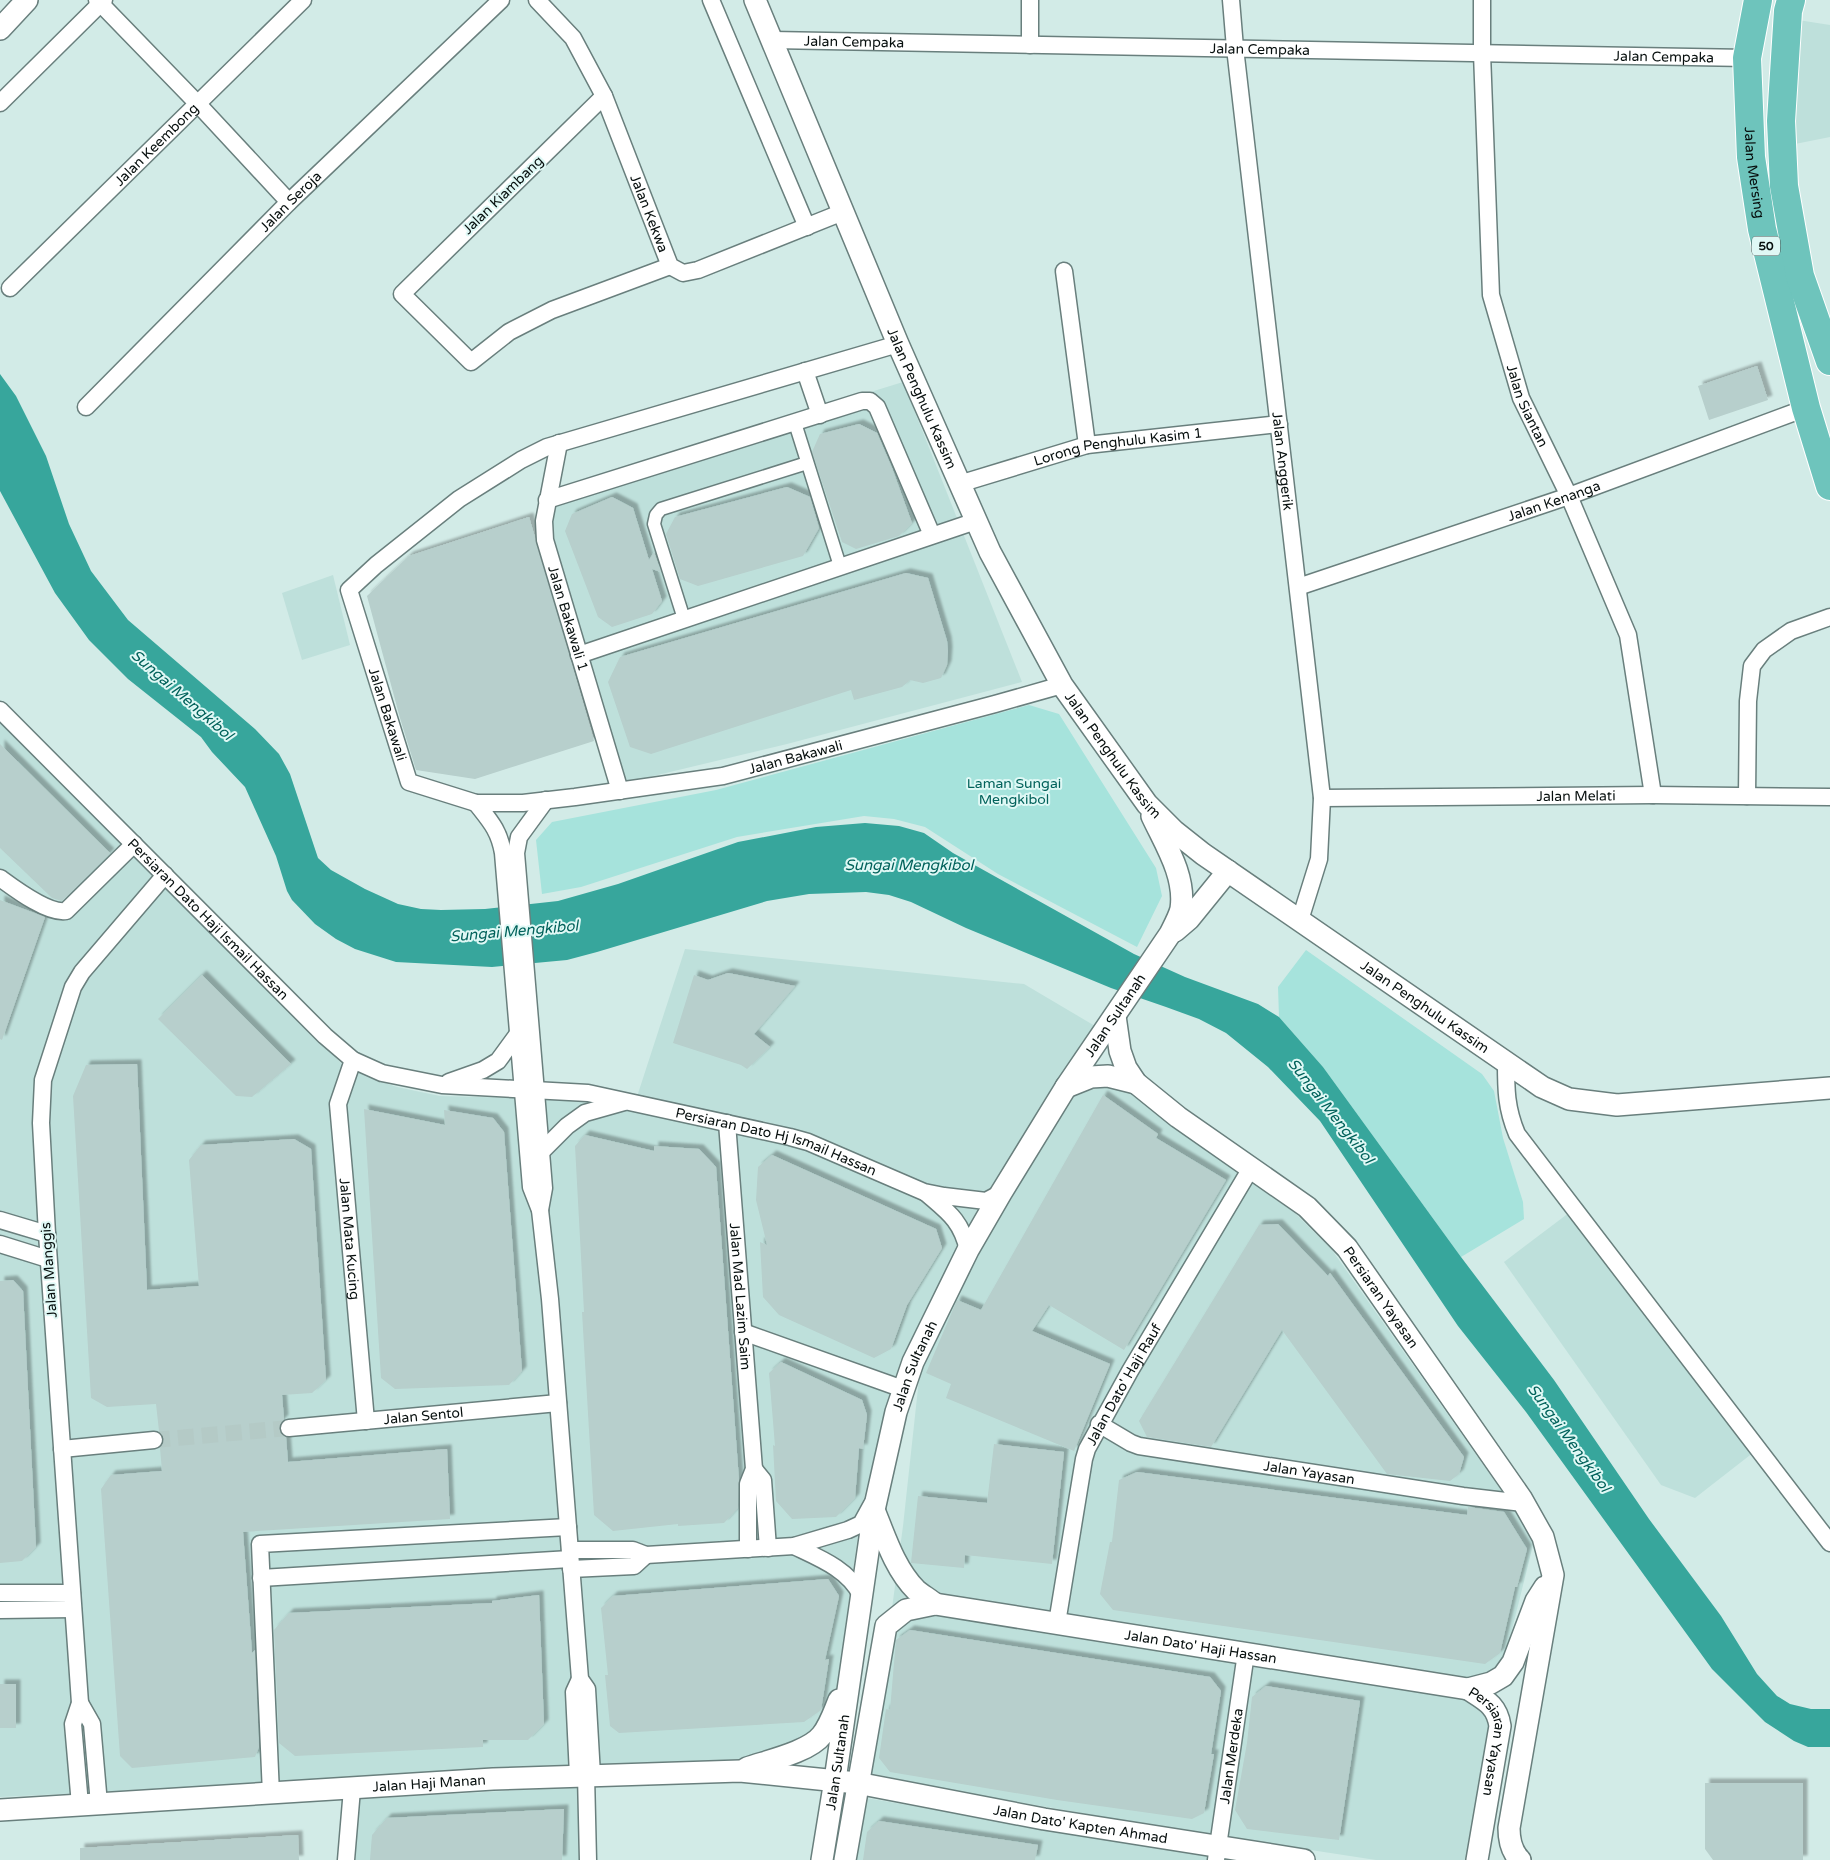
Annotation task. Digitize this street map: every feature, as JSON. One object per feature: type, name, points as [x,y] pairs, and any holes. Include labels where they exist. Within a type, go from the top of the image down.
[{"type":"highway","name":"Jalan Mersing","points":[[1758,0],[1748,58],[1751,157],[1762,229],[1806,408],[1830,486]]},
{"type":"highway","name":"Jalan Mersing","points":[[1790,0],[1781,121],[1784,186],[1800,276],[1830,361]]},
{"type":"street","points":[[0,28],[28,0]]},
{"type":"street","name":"Jalan Keembong","points":[[10,288],[302,0]]},
{"type":"street","name":"Jalan Seroja","points":[[86,407],[289,202],[501,0]]},
{"type":"street","name":"Jalan Kekwa","points":[[537,0],[573,38],[604,96],[670,266],[683,273],[698,270],[843,212]]},
{"type":"street","points":[[711,0],[807,227]]},
{"type":"street","name":"Jalan Penghulu Kassim","points":[[755,0],[898,344],[990,552],[1062,685],[1147,804],[1185,841],[1542,1087],[1569,1099],[1617,1105],[1830,1088]]},
{"type":"street","points":[[1030,0],[1030,45]]},
{"type":"street","name":"Jalan Anggerik","points":[[1231,0],[1322,798],[1319,859],[1300,920]]},
{"type":"street","name":"Jalan Siantan","points":[[1482,0],[1482,53],[1491,295],[1521,398],[1569,496],[1628,635],[1653,795]]},
{"type":"street","points":[[0,103],[101,1],[289,202]]},
{"type":"street","name":"Jalan Cempaka","points":[[772,40],[1748,58]]},
{"type":"street","name":"Jalan Kiambang","points":[[604,96],[402,294],[471,362],[509,332],[552,310],[670,266]]},
{"type":"street","points":[[1064,271],[1087,445]]},
{"type":"street","name":"Jalan Bakawali","points":[[898,344],[547,446],[459,499],[376,565],[349,590],[409,782],[476,803],[487,804],[546,800],[723,776],[1062,685]]},
{"type":"street","points":[[805,371],[820,415]]},
{"type":"street","points":[[547,500],[862,401],[870,401],[878,407],[932,535]]},
{"type":"street","name":"Jalan Kenanga","points":[[1298,587],[1569,496],[1806,408]]},
{"type":"street","points":[[795,422],[840,566]]},
{"type":"street","name":"Lorong Penghulu Kasim 1","points":[[959,484],[1087,445],[1279,424]]},
{"type":"street","name":"Jalan Bakawali 1","points":[[559,443],[547,500],[544,521],[545,540],[620,791]]},
{"type":"street","points":[[684,619],[654,524],[656,515],[661,509],[807,463]]},
{"type":"street","points":[[579,654],[976,521]]},
{"type":"street","points":[[1747,796],[1748,701],[1752,666],[1764,650],[1791,631],[1830,617]]},
{"type":"street","name":"Persiaran Dato Haji Ismail Hassan","points":[[0,710],[325,1036],[353,1060],[382,1073],[442,1085],[588,1093],[626,1102]]},
{"type":"street","name":"Jalan Melati","points":[[1322,798],[1653,795],[1830,797]]},
{"type":"street","points":[[509,853],[546,800]]},
{"type":"street","points":[[476,803],[496,828],[509,853],[521,1027],[529,1089],[541,1152],[544,1188],[540,1210]]},
{"type":"street","name":"Jalan Sultanah","points":[[822,1860],[875,1503],[903,1389],[912,1362],[968,1250],[1001,1193],[1066,1087],[1170,934],[1180,910],[1181,893],[1178,874],[1147,804]]},
{"type":"street","points":[[0,878],[20,892],[54,910],[66,911],[134,844]]},
{"type":"street","name":"Jalan Sultanah","points":[[1170,934],[1189,919],[1228,871]]},
{"type":"street","name":"Jalan Manggis","points":[[89,1804],[92,1724],[80,1703],[48,1259],[41,1097],[43,1080],[73,987],[82,972],[165,875]]},
{"type":"street","name":"Persiaran Yayasan","points":[[1115,1016],[1120,1051],[1126,1068],[1136,1083],[1178,1117],[1307,1207],[1347,1248],[1523,1503],[1543,1537],[1553,1574],[1509,1828],[1511,1846],[1515,1855],[1520,1860]]},
{"type":"street","points":[[442,1085],[483,1070],[498,1061],[521,1027]]},
{"type":"street","name":"Jalan Mata Kucing","points":[[353,1060],[338,1104],[366,1421]]},
{"type":"street","points":[[1506,1062],[1506,1097],[1510,1116],[1517,1134],[1830,1543]]},
{"type":"street","name":"Persiaran Yayasan","points":[[1066,1087],[1092,1078],[1108,1076],[1136,1083]]},
{"type":"street","points":[[529,1089],[531,1187],[540,1210],[550,1299],[580,1679],[574,1692],[585,1775],[588,1860]]},
{"type":"street","points":[[541,1152],[567,1126],[585,1113],[626,1102]]},
{"type":"street","name":"Persiaran Dato Hj Ismail Hassan","points":[[626,1102],[808,1142],[924,1192]]},
{"type":"street","name":"Jalan Mad Lazim Saim","points":[[727,1123],[754,1469]]},
{"type":"street","name":"Jalan Dato' Haji Rauf","points":[[1056,1623],[1084,1459],[1099,1424],[1251,1168]]},
{"type":"street","points":[[924,1192],[986,1201],[1001,1193]]},
{"type":"street","points":[[924,1192],[964,1232],[968,1250]]},
{"type":"street","points":[[0,1220],[47,1234]]},
{"type":"street","points":[[0,1244],[48,1259]]},
{"type":"street","points":[[743,1332],[903,1389]]},
{"type":"street","name":"Jalan Sentol","points":[[289,1428],[558,1404]]},
{"type":"street","name":"Jalan Yayasan","points":[[1099,1424],[1139,1446],[1463,1496],[1523,1503]]},
{"type":"street","points":[[62,1449],[154,1440]]},
{"type":"street","points":[[748,1549],[748,1484],[754,1469],[763,1480],[768,1548]]},
{"type":"street","points":[[261,1578],[570,1559],[634,1566],[646,1556],[794,1546],[834,1535],[861,1524],[875,1503]]},
{"type":"street","points":[[875,1503],[888,1546],[901,1570],[916,1589],[935,1604]]},
{"type":"street","points":[[271,1794],[260,1544],[568,1527]]},
{"type":"street","points":[[794,1546],[841,1571],[856,1585],[861,1595]]},
{"type":"street","name":"Persiaran Yayasan","points":[[1468,1689],[1492,1683],[1503,1676],[1513,1662],[1536,1601],[1553,1574]]},
{"type":"street","points":[[0,1593],[73,1601]]},
{"type":"street","points":[[0,1610],[73,1601]]},
{"type":"street","name":"Jalan Sultanah","points":[[845,1860],[886,1626],[906,1610],[935,1604]]},
{"type":"street","name":"Jalan Dato' Haji Hassan","points":[[935,1604],[1468,1689]]},
{"type":"street","name":"Jalan Merdeka","points":[[1217,1853],[1246,1653]]},
{"type":"street","points":[[740,1770],[805,1748],[821,1737],[830,1722],[851,1665]]},
{"type":"street","name":"Persiaran Yayasan","points":[[1468,1689],[1494,1708],[1499,1715],[1500,1726],[1477,1860]]},
{"type":"street","name":"Jalan Haji Manan","points":[[0,1810],[492,1779],[740,1770],[857,1783]]},
{"type":"street","name":"Jalan Dato' Kapten Ahmad","points":[[857,1783],[1217,1853],[1304,1860]]},
{"type":"street","points":[[346,1860],[352,1789]]},
{"type":"shaded area","points":[[1798,20],[1830,25],[1830,137],[1795,144]]},
{"type":"shaded area","points":[[903,382],[1022,682],[787,744],[624,783],[552,540],[550,519],[557,489]]},
{"type":"shaded area","points":[[333,575],[350,645],[302,660],[282,593]]},
{"type":"shaded area","points":[[0,723],[343,1065],[367,1077],[397,1087],[440,1096],[592,1100],[633,1109],[685,949],[1024,984],[1095,1026],[1042,1105],[975,1214],[924,1313],[890,1393],[862,1506],[837,1686],[824,1720],[802,1741],[750,1760],[541,1766],[241,1785],[0,1797]]},
{"type":"shaded area","points":[[1113,1087],[1134,1092],[1180,1132],[1295,1213],[1332,1250],[1520,1517],[1534,1541],[1489,1722],[1467,1860],[1376,1860],[1161,1827],[950,1790],[870,1773],[903,1526],[920,1370],[985,1241],[1074,1096],[1097,1088]]},
{"type":"shaded area","points":[[1582,1203],[1763,1445],[1695,1498],[1661,1485],[1504,1262]]},
{"type":"shaded area","points":[[593,1786],[595,1860],[339,1860],[343,1800]]},
{"type":"shaded area","points":[[866,1798],[1185,1852],[1239,1860],[856,1860]]},
{"type":"green space","name":"Laman Sungai Mengkibol","points":[[1029,705],[1059,714],[1156,868],[1162,896],[1137,947],[998,874],[925,827],[894,819],[864,816],[737,837],[581,887],[542,894],[536,840],[552,822],[716,790]]},
{"type":"green space","points":[[1306,950],[1482,1074],[1494,1091],[1503,1138],[1523,1202],[1524,1219],[1461,1257],[1323,1067],[1279,1017],[1278,987]]},
{"type":"water","name":"Sungai Mengkibol","points":[[0,374],[16,396],[46,456],[69,524],[91,571],[128,620],[255,729],[279,754],[290,774],[318,858],[331,870],[365,889],[398,904],[421,909],[485,909],[558,901],[618,884],[738,842],[816,827],[865,823],[899,826],[924,833],[953,853],[1134,954],[1185,977],[1258,1004],[1279,1017],[1323,1067],[1461,1257],[1554,1380],[1649,1519],[1721,1616],[1757,1674],[1777,1696],[1790,1704],[1811,1709],[1830,1709],[1830,1747],[1808,1747],[1794,1741],[1765,1722],[1712,1669],[1526,1412],[1458,1326],[1320,1121],[1268,1067],[1226,1033],[1199,1019],[1111,988],[966,928],[911,902],[889,895],[866,892],[809,894],[767,901],[567,960],[492,967],[396,962],[355,949],[336,939],[315,924],[292,900],[287,891],[276,856],[245,787],[212,752],[201,737],[128,679],[89,640],[55,593],[0,491]]},
{"type":"building","points":[[1757,366],[1768,400],[1709,420],[1698,386]]},
{"type":"building","points":[[859,424],[877,433],[912,523],[899,536],[856,549],[842,542],[812,452],[820,434]]},
{"type":"building","points":[[787,487],[810,497],[819,528],[803,556],[698,586],[680,579],[666,534],[675,517]]},
{"type":"building","points":[[612,497],[633,508],[649,560],[654,552],[661,572],[652,569],[662,601],[652,614],[612,627],[598,617],[565,531],[572,514]]},
{"type":"building","points":[[529,517],[594,741],[475,779],[416,770],[367,596],[409,556]]},
{"type":"building","points":[[906,573],[928,578],[947,641],[947,665],[941,678],[923,683],[910,680],[902,687],[854,700],[851,690],[651,754],[630,747],[608,682],[620,657]]},
{"type":"building","points":[[0,744],[110,853],[62,901],[52,898],[0,848]]},
{"type":"building","points":[[0,900],[45,917],[2,1040],[0,1039]]},
{"type":"building","points":[[728,973],[795,986],[754,1034],[770,1047],[747,1069],[741,1065],[673,1043],[694,975],[708,980]]},
{"type":"building","points":[[202,975],[291,1064],[252,1097],[236,1096],[158,1019]]},
{"type":"building","points":[[137,1064],[147,1290],[199,1286],[189,1160],[201,1145],[294,1139],[311,1149],[326,1380],[312,1393],[282,1395],[284,1419],[280,1423],[279,1428],[281,1434],[286,1437],[288,1462],[447,1449],[450,1519],[243,1532],[252,1653],[255,1650],[259,1747],[255,1757],[132,1768],[120,1756],[101,1489],[111,1475],[162,1471],[160,1448],[164,1440],[159,1431],[156,1404],[107,1407],[91,1398],[73,1096],[86,1065]]},
{"type":"building","points":[[1103,1095],[1158,1134],[1156,1138],[1226,1180],[1124,1350],[1049,1305],[1032,1331],[1110,1364],[1074,1451],[946,1398],[951,1384],[926,1373],[957,1300],[981,1310]]},
{"type":"building","points":[[364,1109],[445,1125],[444,1110],[493,1118],[504,1132],[522,1371],[509,1385],[395,1389],[381,1378]]},
{"type":"building","points":[[585,1135],[654,1151],[654,1146],[699,1149],[716,1167],[739,1480],[738,1508],[724,1523],[678,1526],[678,1524],[613,1531],[594,1515],[582,1312],[584,1312],[575,1146]]},
{"type":"building","points":[[772,1155],[936,1229],[942,1248],[907,1305],[891,1349],[874,1358],[779,1315],[763,1297],[760,1242],[767,1245],[756,1200],[758,1167]]},
{"type":"building","points":[[1278,1224],[1328,1276],[1330,1273],[1464,1457],[1459,1474],[1450,1481],[1387,1474],[1282,1330],[1211,1447],[1147,1437],[1139,1421],[1259,1225]]},
{"type":"building","points":[[13,1280],[23,1291],[36,1547],[22,1561],[0,1563],[0,1281]]},
{"type":"building","points":[[781,1362],[862,1400],[867,1415],[863,1449],[859,1448],[855,1498],[836,1517],[792,1519],[776,1501],[773,1445],[775,1446],[769,1373]]},
{"type":"building","points":[[994,1444],[1064,1452],[1052,1564],[965,1555],[964,1568],[911,1563],[918,1496],[987,1503]]},
{"type":"building","points":[[1137,1472],[1467,1515],[1468,1507],[1504,1512],[1527,1549],[1517,1587],[1515,1587],[1500,1653],[1485,1664],[1113,1610],[1100,1594],[1110,1542],[1112,1542],[1119,1480]]},
{"type":"building","points":[[828,1579],[839,1596],[825,1660],[829,1659],[821,1710],[804,1722],[619,1733],[610,1726],[605,1675],[608,1675],[601,1608],[613,1596]]},
{"type":"building","points":[[539,1595],[544,1724],[528,1740],[483,1740],[483,1747],[295,1756],[279,1743],[274,1630],[289,1613],[492,1603],[492,1601]]},
{"type":"building","points":[[910,1630],[1210,1677],[1221,1691],[1211,1754],[1214,1754],[1204,1813],[1192,1819],[1057,1800],[890,1772],[879,1758],[886,1709],[890,1710],[896,1640]]},
{"type":"building","points":[[0,1684],[16,1684],[16,1728],[0,1728]]},
{"type":"building","points":[[1266,1686],[1360,1701],[1339,1840],[1247,1829],[1235,1810],[1247,1743],[1252,1697]]},
{"type":"building","points":[[1705,1783],[1803,1783],[1803,1860],[1713,1860],[1705,1849]]},
{"type":"building","points":[[564,1809],[562,1860],[370,1860],[372,1835],[387,1818]]},
{"type":"building","points":[[879,1821],[1038,1845],[1035,1860],[863,1860],[867,1832]]},
{"type":"building","points":[[298,1835],[299,1860],[80,1860],[80,1848]]},
{"type":"tunnel","points":[[154,1440],[289,1428]]}]
